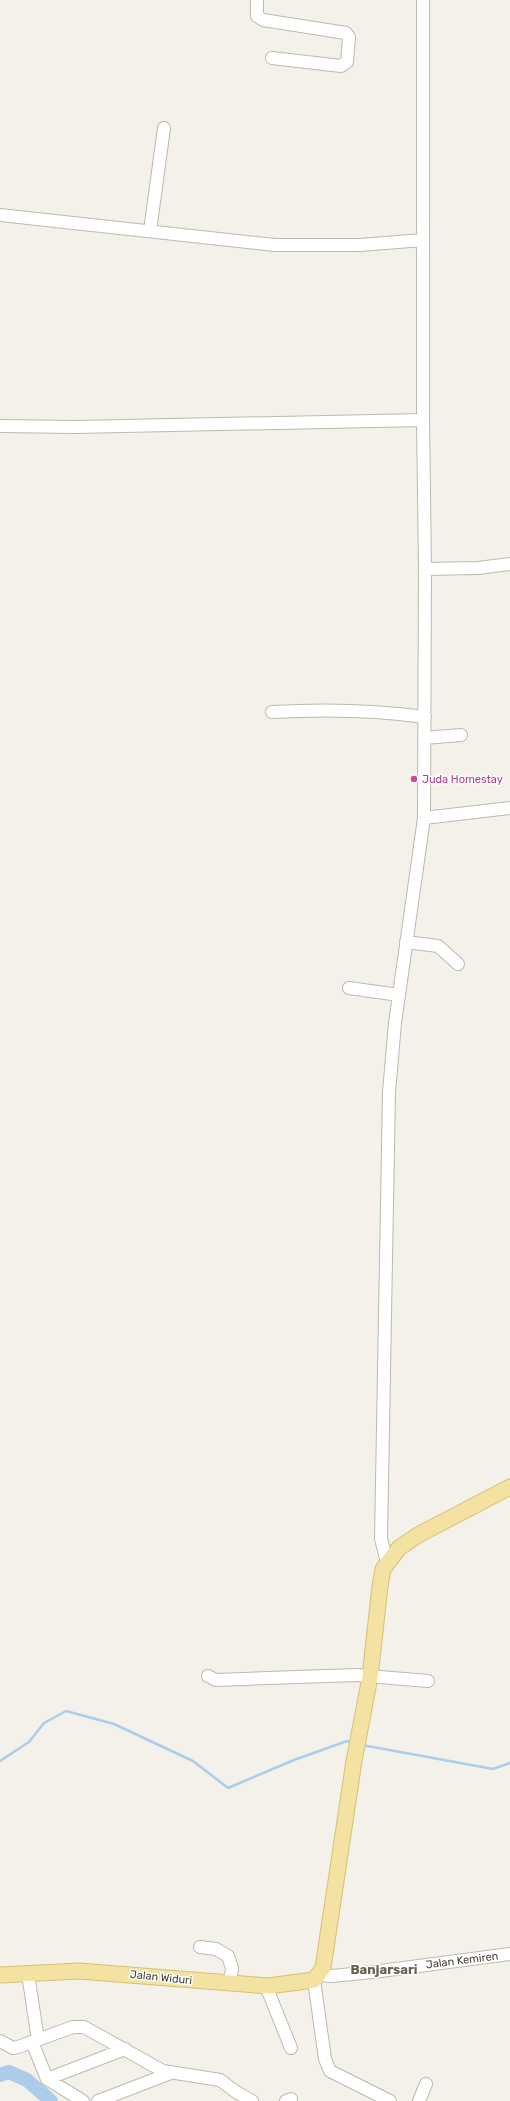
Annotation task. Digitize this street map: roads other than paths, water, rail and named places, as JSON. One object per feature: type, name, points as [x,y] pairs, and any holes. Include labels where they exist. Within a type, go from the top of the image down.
[{"type":"main road","points":[[317,1977],[323,1968],[354,1761],[370,1677],[380,1586],[387,1562],[399,1548],[418,1535],[510,1487]]},
{"type":"main road","name":"Jalan Widuri","points":[[0,1975],[79,1971],[231,1977],[270,1986],[317,1977]]},
{"type":"street","points":[[257,0],[257,16],[263,20],[346,33],[348,37],[347,62],[341,66],[272,58]]},
{"type":"street","points":[[387,1562],[381,1539],[386,1183],[389,1092],[399,995],[424,818],[426,569],[423,420],[422,0]]},
{"type":"street","points":[[150,231],[164,128]]},
{"type":"street","points":[[0,216],[275,245],[360,245],[423,240]]},
{"type":"street","points":[[0,426],[91,427],[423,420]]},
{"type":"street","points":[[426,569],[478,568],[510,564]]},
{"type":"street","points":[[272,712],[331,710],[384,711],[425,717]]},
{"type":"street","points":[[424,738],[461,735]]},
{"type":"street","points":[[424,818],[510,808]]},
{"type":"street","points":[[406,942],[438,946],[458,964]]},
{"type":"street","points":[[349,988],[399,995]]},
{"type":"street","points":[[208,1676],[216,1680],[296,1678],[324,1675],[428,1681]]},
{"type":"street","points":[[200,1947],[224,1952],[232,1962],[231,1977]]},
{"type":"street","name":"Jalan Kemiren","points":[[317,1977],[373,1972],[510,1954]]},
{"type":"street","points":[[28,1974],[35,2041],[47,2079],[83,2101]]},
{"type":"street","points":[[317,1977],[325,2059],[330,2071],[390,2101]]},
{"type":"street","points":[[270,1986],[291,2048]]},
{"type":"street","points":[[0,2041],[13,2048],[72,2027],[84,2027],[158,2069],[171,2073],[198,2075],[220,2080],[236,2092],[252,2101]]},
{"type":"street","points":[[47,2079],[125,2049]]},
{"type":"street","points":[[98,2101],[171,2073]]},
{"type":"street","points":[[419,2101],[426,2084]]},
{"type":"waterway","points":[[0,1761],[29,1742],[44,1723],[66,1711],[114,1724],[193,1761],[228,1788],[294,1760],[347,1741],[353,1743]]},
{"type":"waterway","points":[[362,1745],[493,1769],[510,1763]]},
{"type":"waterway","points":[[0,2075],[9,2072],[27,2080],[51,2101]]},
{"type":"place","name":"Juda Homestay","points":[[414,779]]},
{"type":"district","name":"Banjarsari","points":[[384,1969]]}]
